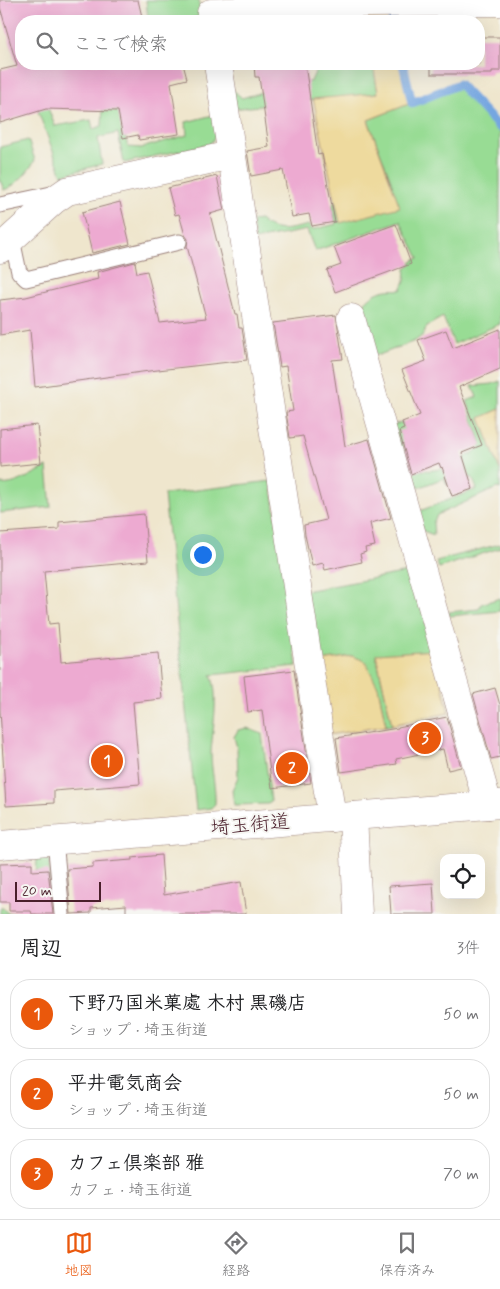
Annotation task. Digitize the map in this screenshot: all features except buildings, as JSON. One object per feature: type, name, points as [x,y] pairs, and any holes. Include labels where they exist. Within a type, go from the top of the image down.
[{"type":"street","points":[[210,11],[367,1],[500,2]]},
{"type":"street","points":[[219,70],[231,155],[358,914]]},
{"type":"street","points":[[6,244],[54,200],[67,191],[231,155]]},
{"type":"street","points":[[351,318],[494,804]]},
{"type":"street","name":"埼玉街道","points":[[0,844],[494,804]]},
{"type":"lane","points":[[0,205],[67,191]]},
{"type":"lane","points":[[6,244],[19,272],[26,279],[179,242]]},
{"type":"lane","points":[[55,840],[62,914]]},
{"type":"green space","points":[[146,0],[199,0],[202,15],[148,15]]},
{"type":"green space","points":[[316,70],[374,70],[378,93],[232,109],[232,89],[242,98],[275,88],[295,86],[311,81]]},
{"type":"green space","points":[[459,84],[500,128],[500,324],[454,344],[443,317],[427,326],[423,335],[415,341],[379,355],[369,352],[358,311],[376,293],[387,290],[401,290],[405,281],[406,269],[415,259],[419,258],[400,221],[315,251],[307,230],[255,240],[252,221],[260,220],[271,228],[283,230],[309,225],[311,230],[336,224],[333,206],[338,188],[393,186],[368,120]]},
{"type":"green space","points":[[43,95],[55,126],[91,120],[93,129],[102,126],[103,107],[118,111],[128,147],[141,148],[187,135],[186,122],[217,114],[219,131],[210,144],[124,163],[118,133],[98,138],[102,164],[62,175],[33,98]]},
{"type":"green space","points":[[28,140],[35,160],[22,178],[4,190],[0,180],[0,147]]},
{"type":"green space","points":[[500,381],[500,409],[480,418],[500,470],[500,489],[497,488],[437,515],[433,523],[434,535],[423,531],[417,512],[477,489],[472,477],[447,485],[444,478],[415,489],[408,485],[393,425],[402,422],[421,470],[445,468],[480,448],[481,442],[467,401],[477,397],[472,386],[492,384]]},
{"type":"green space","points":[[47,467],[51,507],[0,513],[0,484],[18,482]]},
{"type":"green space","points":[[271,481],[297,666],[211,675],[215,692],[211,753],[215,804],[211,808],[196,810],[164,494]]},
{"type":"green space","points":[[500,544],[500,548],[439,568],[436,561]]},
{"type":"green space","points":[[413,571],[434,650],[376,655],[392,725],[386,726],[378,687],[352,656],[317,662],[305,591]]},
{"type":"green space","points":[[500,598],[500,611],[449,616],[449,612],[479,609],[481,604]]},
{"type":"green space","points":[[247,728],[262,734],[271,801],[268,804],[234,805],[232,790],[238,777],[237,748],[234,737],[238,730]]},
{"type":"green space","points":[[48,855],[54,911],[32,914],[0,914],[0,908],[3,908],[8,913],[27,913],[35,906],[37,856]]},
{"type":"sand","points":[[374,70],[400,70],[409,104],[368,120],[400,207],[340,223],[313,99],[378,93]]},
{"type":"sand","points":[[500,409],[500,470],[480,418]]},
{"type":"sand","points":[[434,650],[449,713],[392,725],[376,654]]},
{"type":"sand","points":[[352,656],[365,661],[378,687],[386,726],[328,735],[317,662]]},
{"type":"waterway","points":[[386,7],[392,15]]},
{"type":"waterway","points":[[404,70],[412,103],[459,84],[500,128]]},
{"type":"place","name":"カフェ倶楽部 雅","points":[[425,738]]},
{"type":"place","name":"下野乃国米菓處 木村 黒磯店","points":[[107,761]]},
{"type":"place","name":"平井電気商会","points":[[292,768]]}]
